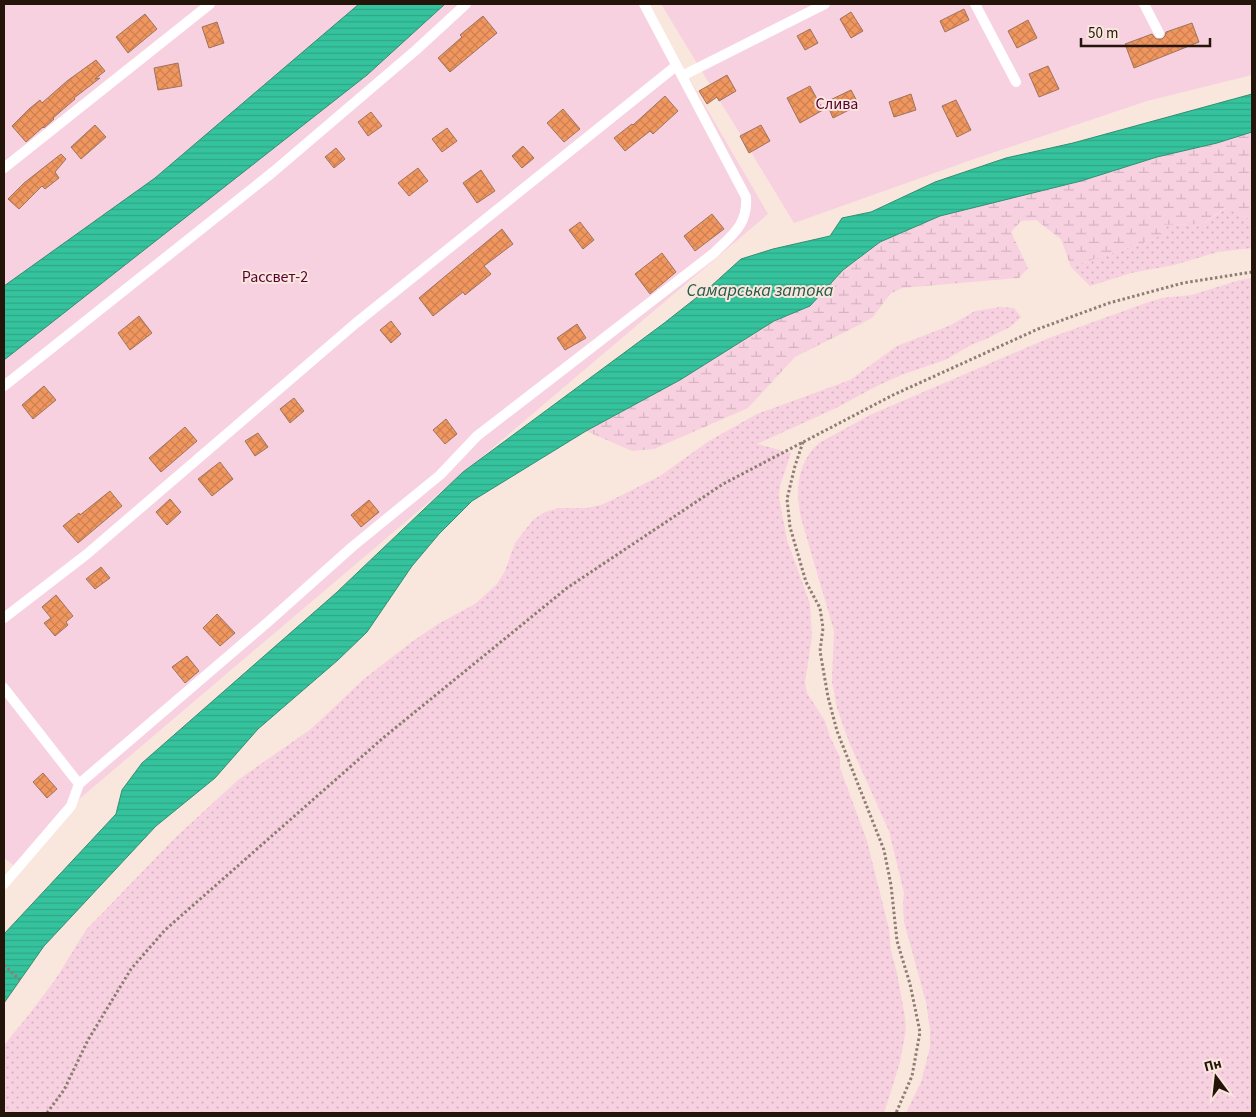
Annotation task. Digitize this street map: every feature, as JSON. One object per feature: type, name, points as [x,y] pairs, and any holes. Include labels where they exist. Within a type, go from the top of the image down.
[{"type":"lane","points":[[4,168],[210,4]]},
{"type":"lane","points":[[4,386],[273,172],[416,50],[466,4]]},
{"type":"lane","points":[[4,884],[71,806],[79,784],[268,622],[352,547],[440,475],[477,436],[714,253],[738,228],[747,210],[746,197],[644,4]]},
{"type":"lane","points":[[682,76],[826,4]]},
{"type":"lane","points":[[975,4],[1016,82]]},
{"type":"lane","points":[[1144,4],[1159,33]]},
{"type":"lane","points":[[4,618],[87,554],[356,323],[676,66]]},
{"type":"lane","points":[[4,688],[79,784]]},
{"type":"path","points":[[47,1113],[64,1090],[88,1040],[131,970],[165,930],[383,738],[567,588],[723,484],[893,395],[1038,329],[1109,303],[1183,283],[1252,272]]},
{"type":"path","points":[[804,440],[795,466],[788,499],[790,527],[806,582],[820,608],[823,628],[820,650],[828,697],[837,731],[884,850],[891,885],[897,941],[910,984],[920,1032],[912,1076],[896,1113]]},
{"type":"path","points":[[4,965],[20,980]]},
{"type":"green space","name":"Рассвет-2","points":[[4,4],[646,4],[768,214],[71,806],[16,867],[4,858]]},
{"type":"green space","name":"Слива","points":[[661,4],[1252,4],[1252,75],[1147,101],[974,159],[794,223]]},
{"type":"green space","points":[[1252,132],[1252,220],[1225,208],[1202,224],[1160,225],[1166,232],[1154,239],[1071,267],[1061,239],[1036,220],[1021,221],[1011,232],[1028,268],[1019,278],[902,288],[890,294],[873,317],[795,357],[748,408],[654,449],[632,451],[586,431],[680,380],[774,321],[810,306],[843,270],[880,242],[940,216],[1081,181],[1157,157],[1217,143]]},
{"type":"green space","points":[[1226,208],[1252,220],[1252,248],[1218,252],[1174,265],[1131,273],[1090,286],[1071,267],[1154,239],[1159,225],[1202,224]]},
{"type":"green space","points":[[1252,278],[1252,1113],[906,1113],[921,1082],[930,1047],[930,1029],[926,1002],[904,922],[904,893],[889,831],[849,742],[837,708],[832,681],[834,631],[799,508],[798,487],[802,468],[806,459],[819,443],[870,415],[1049,338],[1162,298],[1192,295]]},
{"type":"green space","points":[[1001,307],[1014,308],[1021,317],[1010,327],[971,345],[945,360],[901,375],[836,408],[757,444],[791,453],[780,486],[779,497],[787,540],[810,604],[812,637],[805,682],[807,693],[825,721],[830,737],[840,757],[840,768],[867,841],[889,929],[891,951],[897,973],[906,1029],[900,1062],[884,1113],[4,1113],[4,1045],[55,980],[86,930],[176,837],[238,780],[311,729],[364,679],[413,641],[438,624],[475,604],[497,584],[505,571],[515,543],[533,520],[545,512],[559,508],[587,508],[601,505],[660,476],[709,441],[757,414],[850,380],[897,346],[951,325],[975,311]]},
{"type":"water","points":[[359,4],[445,4],[367,75],[4,360],[4,286],[155,178]]},
{"type":"water","name":"Самарська затока","points":[[1252,94],[1252,132],[1217,143],[1157,157],[1081,181],[940,216],[880,242],[843,270],[810,306],[774,321],[680,380],[586,431],[472,501],[439,534],[412,566],[367,632],[338,660],[258,729],[215,778],[156,826],[44,946],[4,1003],[4,934],[116,814],[122,790],[142,763],[336,593],[463,472],[663,324],[710,287],[741,259],[773,249],[830,236],[842,218],[871,212],[935,182],[1006,158],[1073,143]]},
{"type":"building","points":[[964,9],[969,20],[945,32],[940,21]]},
{"type":"building","points":[[851,12],[863,31],[851,38],[840,19]]},
{"type":"building","points":[[145,14],[157,29],[128,53],[116,37]]},
{"type":"building","points":[[483,16],[497,33],[450,72],[438,58],[462,37],[460,35]]},
{"type":"building","points":[[1028,20],[1037,38],[1017,48],[1008,31]]},
{"type":"building","points":[[217,22],[224,43],[209,48],[202,27]]},
{"type":"building","points":[[1192,23],[1199,42],[1134,68],[1125,44],[1152,34],[1156,39],[1162,39],[1166,32]]},
{"type":"building","points":[[810,29],[818,43],[805,50],[797,36]]},
{"type":"building","points":[[96,60],[105,71],[95,79],[100,78],[74,98],[54,119],[26,142],[12,126],[40,100],[42,103],[67,81]]},
{"type":"building","points":[[178,63],[182,86],[158,90],[154,68]]},
{"type":"building","points":[[1048,66],[1059,89],[1039,97],[1029,74]]},
{"type":"building","points":[[727,75],[736,91],[719,101],[717,97],[707,104],[699,91]]},
{"type":"building","points":[[810,86],[823,110],[800,123],[787,98]]},
{"type":"building","points":[[851,90],[859,105],[833,118],[826,102]]},
{"type":"building","points":[[911,94],[916,110],[894,117],[889,102]]},
{"type":"building","points":[[665,96],[678,111],[653,134],[650,131],[625,151],[614,138],[633,125]]},
{"type":"building","points":[[956,100],[971,130],[957,137],[942,106]]},
{"type":"building","points":[[563,109],[580,129],[564,142],[547,123]]},
{"type":"building","points":[[371,112],[382,126],[368,136],[358,122]]},
{"type":"building","points":[[95,125],[106,137],[81,159],[71,147]]},
{"type":"building","points":[[761,125],[770,141],[749,153],[740,136]]},
{"type":"building","points":[[447,128],[457,141],[442,152],[432,139]]},
{"type":"building","points":[[523,146],[534,158],[522,168],[512,156]]},
{"type":"building","points":[[336,148],[345,159],[334,168],[325,157]]},
{"type":"building","points":[[61,154],[66,159],[55,172],[59,178],[45,189],[42,186],[19,209],[8,199],[24,183]]},
{"type":"building","points":[[418,168],[428,181],[409,196],[398,183]]},
{"type":"building","points":[[481,170],[495,191],[477,203],[463,183]]},
{"type":"building","points":[[712,214],[724,229],[695,251],[684,236]]},
{"type":"building","points":[[580,222],[594,240],[583,249],[569,230]]},
{"type":"building","points":[[502,229],[513,244],[484,266],[491,274],[465,295],[463,292],[433,316],[419,298]]},
{"type":"building","points":[[662,253],[676,272],[650,294],[635,274]]},
{"type":"building","points":[[139,316],[152,333],[130,350],[118,333]]},
{"type":"building","points":[[391,321],[401,334],[391,343],[380,330]]},
{"type":"building","points":[[577,324],[586,338],[565,350],[557,338]]},
{"type":"building","points":[[44,386],[56,400],[33,419],[22,405]]},
{"type":"building","points":[[294,398],[304,411],[290,423],[280,409]]},
{"type":"building","points":[[446,419],[457,434],[445,444],[433,430]]},
{"type":"building","points":[[185,427],[197,441],[161,472],[149,458]]},
{"type":"building","points":[[258,433],[268,447],[255,456],[245,441]]},
{"type":"building","points":[[220,462],[233,479],[212,496],[198,479]]},
{"type":"building","points":[[110,491],[122,506],[78,543],[63,526]]},
{"type":"building","points":[[170,499],[181,512],[167,525],[156,512]]},
{"type":"building","points":[[369,500],[379,512],[361,527],[351,515]]},
{"type":"building","points":[[101,567],[110,578],[95,589],[86,579]]},
{"type":"building","points":[[56,595],[73,616],[66,622],[68,625],[55,636],[44,623],[51,618],[42,607]]},
{"type":"building","points":[[217,614],[235,633],[220,646],[203,628]]},
{"type":"building","points":[[187,656],[199,671],[185,683],[172,667]]},
{"type":"building","points":[[43,773],[57,789],[47,798],[33,782]]}]
